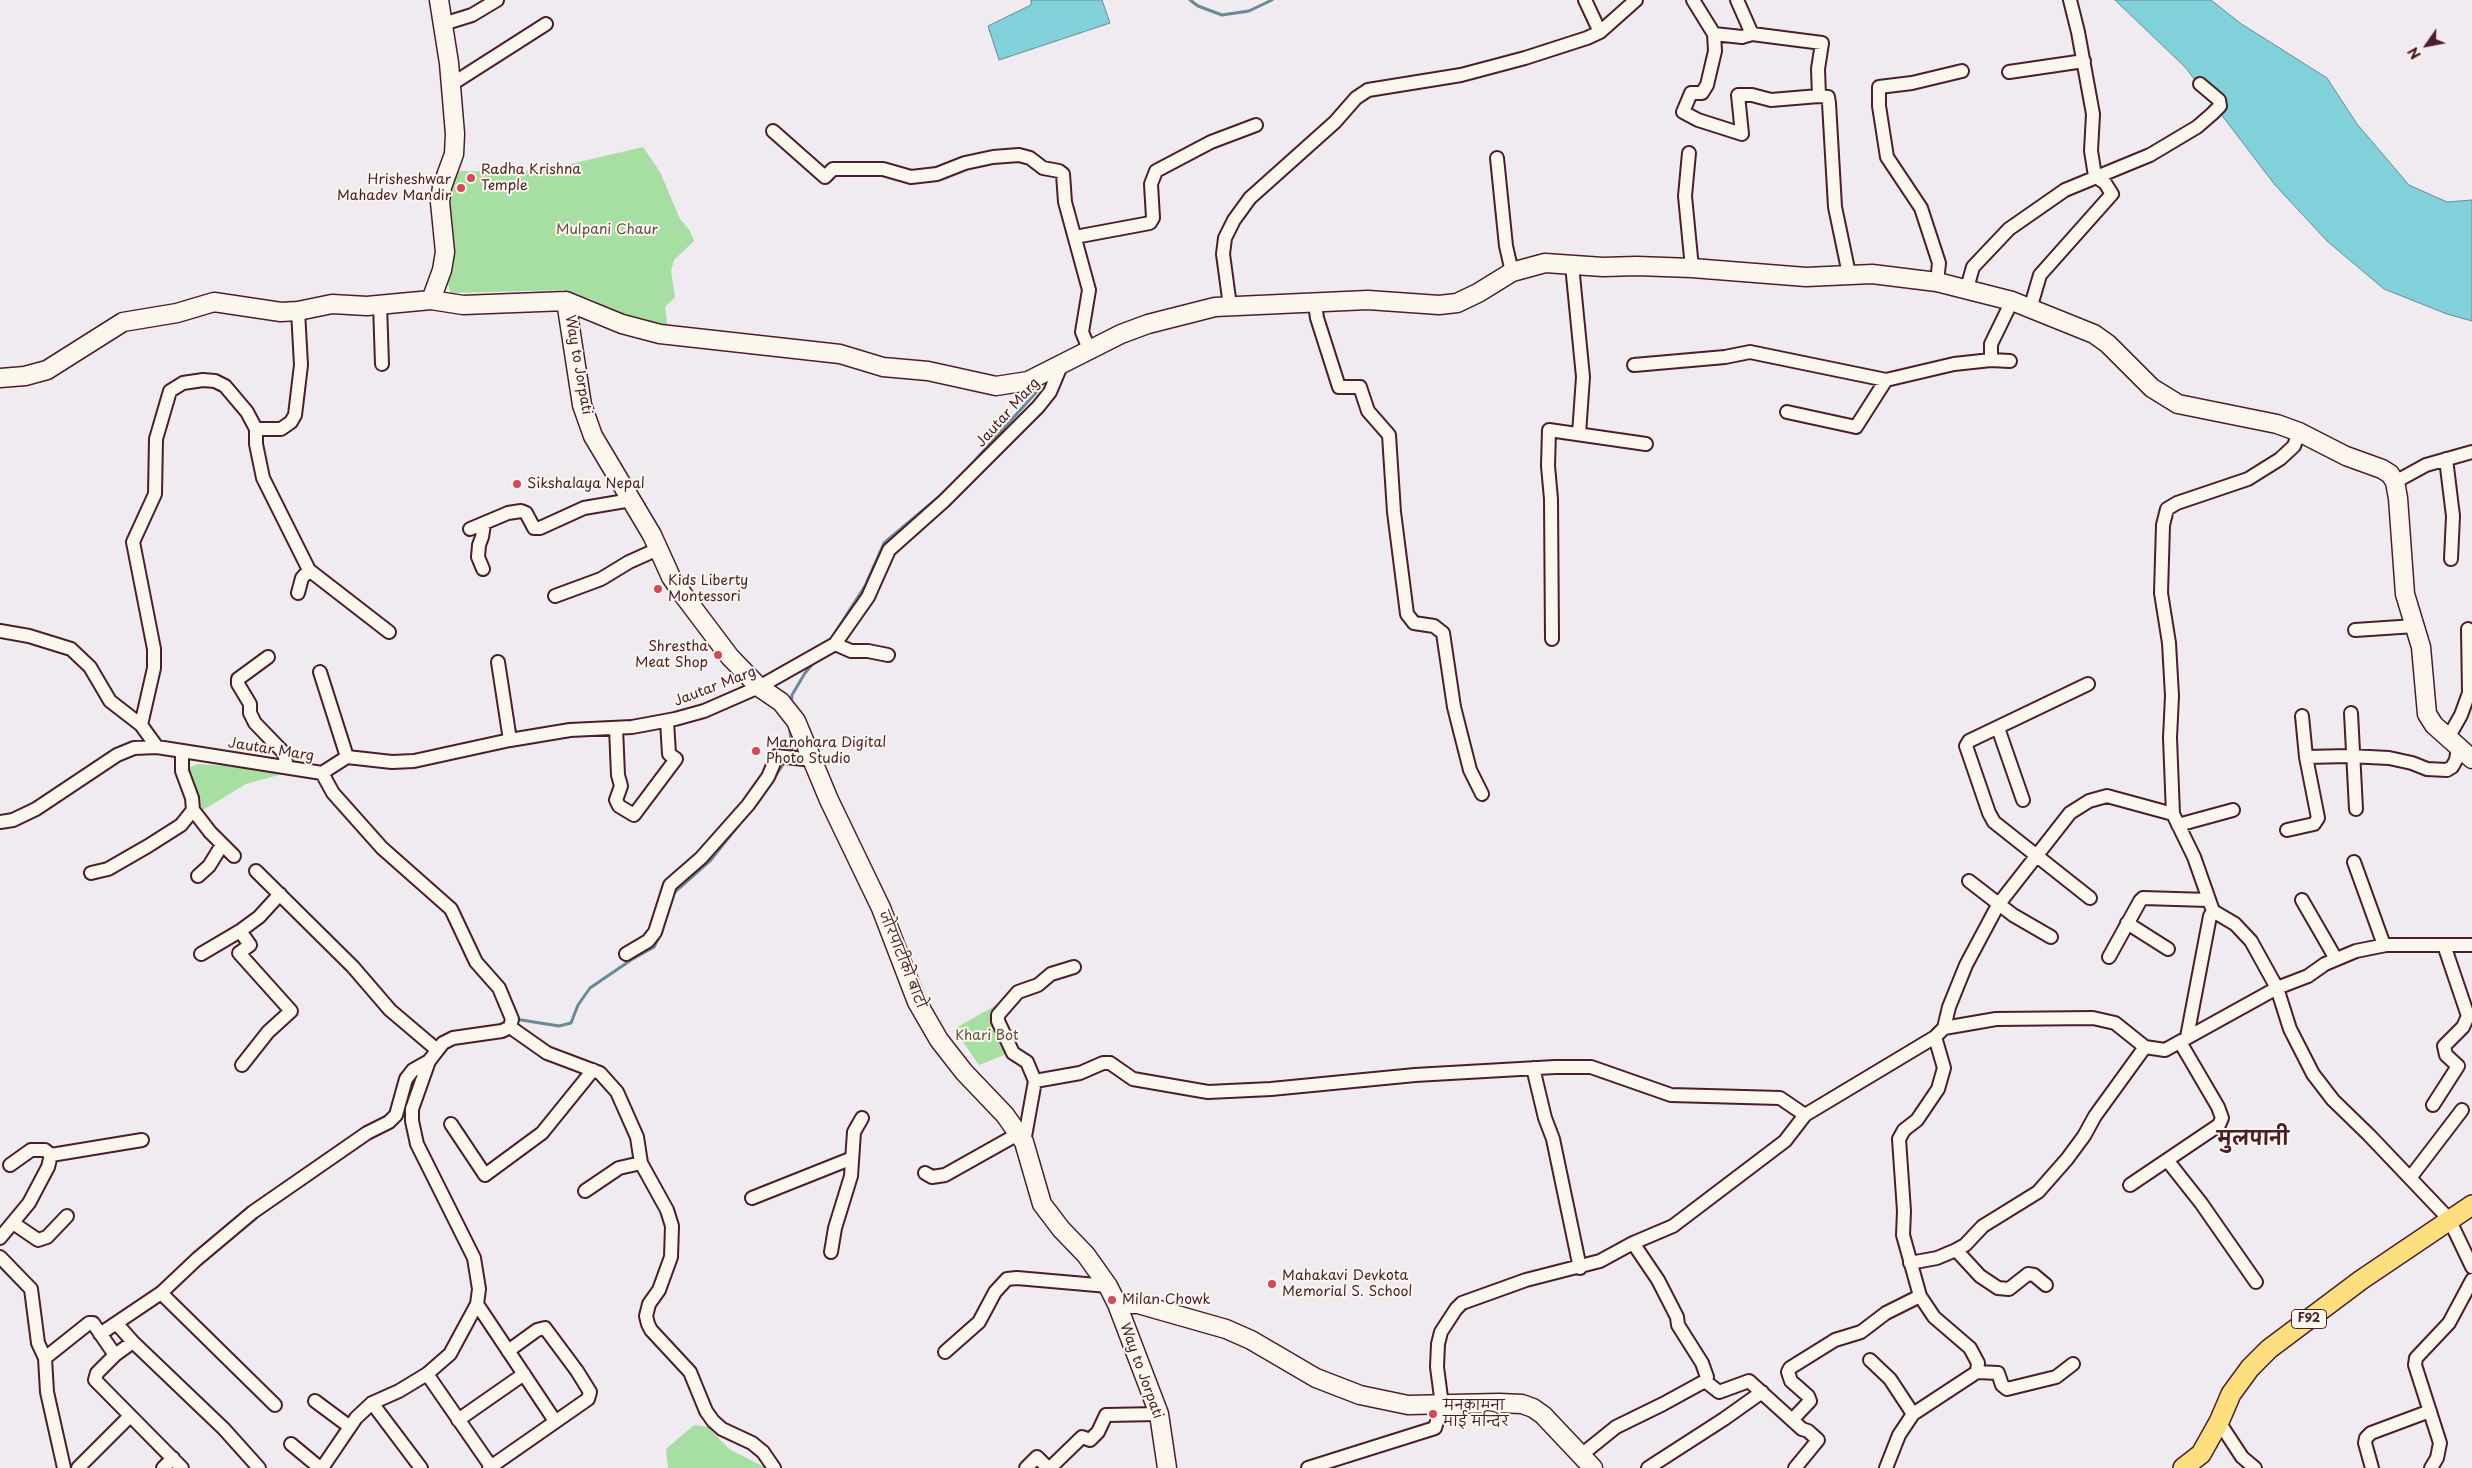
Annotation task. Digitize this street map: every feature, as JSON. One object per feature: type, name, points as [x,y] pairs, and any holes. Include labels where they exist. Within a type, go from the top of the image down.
[{"type":"main road","name":"F92","points":[[2183,1468],[2201,1454],[2219,1422],[2230,1394],[2250,1368],[2269,1349],[2361,1280],[2472,1205]]},
{"type":"street","points":[[431,300],[442,270],[445,252],[440,202],[445,177],[454,154],[452,84],[439,0]]},
{"type":"street","points":[[443,24],[472,15],[497,0]]},
{"type":"street","points":[[1585,0],[1600,32]]},
{"type":"street","points":[[1230,306],[1222,254],[1224,238],[1234,220],[1250,198],[1335,122],[1356,98],[1368,90],[1441,80],[1507,63],[1600,32],[1636,0]]},
{"type":"street","points":[[1693,0],[1714,34],[1715,50],[1707,86],[1702,92],[1692,93],[1683,112],[1698,120],[1742,134],[1738,96],[1752,95],[1771,100],[1828,97],[1830,103],[1835,206],[1849,274]]},
{"type":"street","points":[[1737,0],[1752,34]]},
{"type":"street","points":[[2030,309],[2040,275],[2112,194],[2105,183],[2095,176],[2091,151],[2093,114],[2084,61],[2070,0]]},
{"type":"street","points":[[452,84],[546,24]]},
{"type":"street","points":[[1714,34],[1742,37],[1752,34],[1822,43],[1818,69],[1819,96]]},
{"type":"street","points":[[2009,72],[2084,61]]},
{"type":"street","points":[[1937,282],[1939,263],[1921,208],[1887,157],[1879,106],[1879,87],[1912,83],[1962,71]]},
{"type":"street","points":[[1967,288],[1973,268],[2009,229],[2065,190],[2095,176],[2150,155],[2197,127],[2212,114],[2220,106],[2218,100],[2200,84]]},
{"type":"street","points":[[1075,237],[1150,223],[1153,218],[1151,184],[1156,171],[1211,142],[1256,125]]},
{"type":"street","points":[[773,131],[825,177],[833,169],[883,169],[911,177],[937,174],[965,163],[993,157],[1019,155],[1030,158],[1043,168],[1059,171],[1063,174],[1065,202],[1090,290],[1082,332],[1089,349]]},
{"type":"street","points":[[1689,153],[1685,196],[1692,268]]},
{"type":"street","points":[[1497,158],[1506,246],[1512,272]]},
{"type":"street","points":[[0,378],[25,376],[47,370],[129,320],[177,313],[214,302],[267,310],[298,311],[332,304],[380,304],[431,300],[463,305],[566,301],[622,324],[660,334],[840,354],[883,367],[928,371],[996,386],[1028,381],[1061,366],[1089,349],[1148,324],[1214,307],[1315,304],[1368,300],[1439,305],[1457,303],[1478,294],[1512,272],[1544,263],[1692,268],[1806,277],[1849,274],[1891,276],[1937,282],[1967,288],[2012,301],[2094,334],[2108,344],[2132,370],[2165,398],[2185,406],[2277,424],[2299,432],[2346,456],[2382,469],[2395,482],[2398,498],[2402,574],[2405,594],[2421,647],[2427,714],[2472,759]]},
{"type":"street","points":[[1572,265],[1583,377],[1579,434]]},
{"type":"street","name":"Way to Jorpati","points":[[566,301],[582,405],[593,436],[684,596],[730,656],[759,687],[781,702],[796,721]]},
{"type":"street","points":[[1991,360],[1990,344],[2012,301]]},
{"type":"street","points":[[380,304],[382,364]]},
{"type":"street","points":[[1315,304],[1317,318],[1339,387],[1360,387],[1368,411],[1389,435],[1394,512],[1407,614],[1409,620],[1414,623],[1434,626],[1443,633],[1454,707],[1470,770],[1482,794]]},
{"type":"street","points":[[256,429],[281,429],[291,422],[295,415],[301,365],[298,311]]},
{"type":"street","points":[[1634,365],[1750,352],[1886,380],[1954,364],[1991,360],[2010,362]]},
{"type":"street","name":"Jautar Marg","points":[[0,822],[12,820],[36,808],[117,756],[134,748],[157,747],[322,773],[347,757],[392,762],[414,761],[510,740],[570,730],[616,728],[667,721],[704,711],[759,687],[835,644],[868,597],[888,550],[950,495],[1038,407],[1050,392],[1061,366]]},
{"type":"street","points":[[141,725],[152,679],[154,649],[133,542],[155,494],[156,439],[170,391],[183,383],[203,380],[214,381],[225,386],[247,412],[256,429],[256,444],[263,478],[309,570],[389,632]]},
{"type":"street","points":[[1788,412],[1856,427],[1886,380]]},
{"type":"street","points":[[1552,639],[1551,499],[1548,466],[1549,430],[1646,444]]},
{"type":"street","points":[[2130,1185],[2219,1125],[2222,1118],[2218,1106],[2184,1040],[2211,906],[2194,857],[2176,819],[2170,738],[2172,696],[2169,643],[2161,592],[2163,524],[2167,509],[2176,503],[2248,480],[2280,459],[2294,446],[2299,432]]},
{"type":"street","points":[[2395,482],[2426,465],[2472,452]]},
{"type":"street","points":[[2446,459],[2453,516],[2451,559]]},
{"type":"street","points":[[470,529],[508,513],[521,511],[526,513],[534,528],[540,528],[584,508],[631,500]]},
{"type":"street","points":[[483,569],[478,551],[484,524]]},
{"type":"street","points":[[555,596],[601,579],[630,562],[658,549]]},
{"type":"street","points":[[298,592],[302,578],[309,570]]},
{"type":"street","points":[[2355,630],[2415,626]]},
{"type":"street","points":[[2306,757],[2352,756],[2389,758],[2412,763],[2427,769],[2447,770],[2452,767],[2456,760],[2453,742],[2467,698],[2470,681],[2468,629]]},
{"type":"street","points":[[0,631],[29,636],[71,649],[90,667],[114,704],[141,725],[157,747]]},
{"type":"street","points":[[835,644],[851,651],[868,651],[888,655]]},
{"type":"street","points":[[268,657],[238,679],[238,684],[250,704],[250,713],[256,723],[284,753],[286,767]]},
{"type":"street","points":[[498,662],[510,740]]},
{"type":"street","points":[[320,672],[347,757]]},
{"type":"street","points":[[2088,684],[1969,741],[1966,746],[1989,813],[1994,822],[2090,898]]},
{"type":"street","points":[[2351,713],[2356,808]]},
{"type":"street","points":[[2287,830],[2314,824],[2318,818],[2306,757],[2302,716]]},
{"type":"street","points":[[616,728],[618,775],[621,786],[616,800],[619,806],[634,815],[676,759],[669,754],[667,721]]},
{"type":"street","name":"जोरपाटीको बाटो","points":[[796,721],[828,800],[881,908],[916,1002],[949,1053],[964,1072],[1005,1115],[1021,1138],[1042,1204],[1061,1229],[1086,1256],[1108,1286],[1117,1304]]},
{"type":"street","points":[[1998,728],[2023,800]]},
{"type":"street","points":[[182,752],[182,771],[192,798],[193,810],[222,845],[234,856]]},
{"type":"street","points":[[626,954],[648,941],[655,932],[670,885],[701,858],[725,832],[768,777],[774,759],[788,756],[813,760]]},
{"type":"street","points":[[322,773],[332,793],[382,848],[451,909],[470,952],[482,970],[499,988],[512,1018],[510,1027]]},
{"type":"street","points":[[1977,1372],[1978,1363],[1970,1348],[1934,1317],[1920,1296],[1903,1235],[1904,1211],[1899,1139],[1904,1130],[1917,1120],[1938,1089],[1944,1068],[1939,1032],[1966,965],[1998,905],[2070,813],[2089,801],[2107,796],[2176,819],[2233,810]]},
{"type":"street","points":[[91,873],[108,869],[156,841],[181,825],[193,810]]},
{"type":"street","points":[[198,876],[209,866],[222,845]]},
{"type":"street","points":[[2354,862],[2384,945]]},
{"type":"street","points":[[256,871],[353,967],[390,1010],[436,1049]]},
{"type":"street","points":[[1969,881],[1998,905],[2050,937]]},
{"type":"street","points":[[201,954],[260,917],[280,894]]},
{"type":"street","points":[[2108,957],[2140,901],[2144,898],[2211,906],[2235,924],[2247,936],[2277,988],[2290,1029],[2313,1074],[2333,1100],[2449,1220],[2472,1267]]},
{"type":"street","points":[[2302,900],[2336,960]]},
{"type":"street","points":[[2127,923],[2168,949]]},
{"type":"street","points":[[240,931],[250,945],[239,953],[291,1011],[268,1032],[242,1065]]},
{"type":"street","points":[[1308,1468],[1435,1428],[1442,1405],[1437,1367],[1438,1344],[1441,1332],[1462,1303],[1526,1280],[1580,1268],[1600,1261],[1673,1226],[1785,1141],[1805,1115],[1939,1032],[1996,1019],[2093,1018],[2115,1023],[2145,1047],[2164,1050],[2277,988],[2308,976],[2356,951],[2384,945],[2472,945]]},
{"type":"street","points":[[2433,1105],[2458,1066],[2446,1055],[2444,1046],[2463,1027],[2468,1016],[2444,945]]},
{"type":"street","points":[[925,1173],[932,1177],[945,1175],[1021,1138],[1035,1081],[1026,1062],[1012,1052],[998,1021],[998,1015],[1018,992],[1038,985],[1051,974],[1074,967]]},
{"type":"street","points":[[291,1444],[321,1468],[350,1427],[372,1402],[399,1391],[427,1374],[450,1354],[477,1304],[479,1289],[474,1258],[417,1144],[413,1131],[412,1108],[429,1060],[436,1049],[453,1038],[502,1031],[510,1027]]},
{"type":"street","points":[[510,1027],[547,1053],[592,1070],[610,1082],[626,1110],[637,1137],[641,1163],[667,1210],[672,1226],[673,1240],[666,1274],[659,1290],[649,1304],[646,1316],[651,1330],[690,1372],[706,1411],[713,1421],[734,1436],[758,1448],[774,1468]]},
{"type":"street","points":[[1910,1263],[1937,1258],[1956,1250],[1983,1226],[2038,1192],[2052,1179],[2084,1136],[2095,1116],[2145,1047]]},
{"type":"street","points":[[100,1334],[161,1292],[197,1258],[253,1212],[367,1133],[389,1122],[396,1115],[406,1080],[413,1070],[429,1060]]},
{"type":"street","points":[[1035,1081],[1080,1073],[1103,1063],[1110,1063],[1133,1079],[1208,1092],[1271,1089],[1415,1075],[1533,1068],[1591,1067],[1671,1095],[1780,1098],[1805,1115]]},
{"type":"street","points":[[1533,1068],[1544,1118],[1553,1139],[1580,1268]]},
{"type":"street","points":[[451,1124],[485,1175],[542,1133],[592,1070]]},
{"type":"street","points":[[2410,1178],[2462,1110]]},
{"type":"street","points":[[831,1252],[835,1228],[851,1176],[850,1159],[854,1132],[862,1118]]},
{"type":"street","points":[[51,1156],[142,1140]]},
{"type":"street","points":[[10,1165],[31,1150],[45,1150],[51,1156]]},
{"type":"street","points":[[0,1238],[29,1203],[48,1167],[51,1156]]},
{"type":"street","points":[[752,1198],[850,1159]]},
{"type":"street","points":[[2167,1160],[2201,1203],[2256,1282]]},
{"type":"street","points":[[585,1191],[619,1168],[641,1163]]},
{"type":"street","points":[[13,1223],[38,1240],[46,1237],[67,1216]]},
{"type":"street","points":[[1117,1304],[1138,1304],[1226,1330],[1251,1340],[1316,1378],[1360,1396],[1408,1405],[1522,1404],[1533,1408],[1543,1415],[1587,1462],[1616,1427],[1705,1380],[1707,1377],[1702,1363],[1678,1325],[1677,1317],[1658,1280],[1633,1244]]},
{"type":"street","points":[[1956,1250],[1980,1276],[1998,1288],[2008,1289],[2028,1274],[2034,1275],[2046,1285]]},
{"type":"street","points":[[0,1257],[31,1289],[38,1343],[45,1358],[47,1392],[64,1468]]},
{"type":"street","points":[[945,1352],[979,1322],[995,1292],[1007,1279],[1108,1286]]},
{"type":"street","points":[[2431,1468],[2437,1458],[2440,1443],[2414,1365],[2416,1358],[2449,1323],[2472,1280]]},
{"type":"street","points":[[161,1292],[275,1405]]},
{"type":"street","points":[[1793,1419],[1810,1400],[1791,1381],[1788,1372],[1790,1368],[1835,1340],[1861,1332],[1886,1313],[1920,1296]]},
{"type":"street","points":[[477,1304],[555,1421]]},
{"type":"street","name":"Way to Jorpati","points":[[1117,1304],[1159,1414],[1167,1468]]},
{"type":"street","points":[[45,1358],[89,1323],[93,1323],[115,1354]]},
{"type":"street","points":[[117,1324],[133,1342],[224,1429],[259,1468]]},
{"type":"street","points":[[427,1374],[490,1468],[588,1399],[590,1392],[588,1386],[544,1328],[508,1351]]},
{"type":"street","points":[[133,1342],[115,1354],[97,1373],[95,1380],[182,1468]]},
{"type":"street","points":[[1870,1360],[1890,1378],[1913,1414]]},
{"type":"street","points":[[1886,1468],[1899,1435],[1913,1414],[1977,1372],[1998,1373],[2002,1385],[2007,1389],[2056,1377],[2072,1364]]},
{"type":"street","points":[[458,1420],[524,1374]]},
{"type":"street","points":[[1705,1380],[1719,1392],[1749,1381],[1802,1429],[1808,1431],[1818,1440],[1795,1468]]},
{"type":"street","points":[[1648,1468],[1762,1392]]},
{"type":"street","points":[[315,1401],[350,1427]]},
{"type":"street","points":[[372,1402],[421,1468]]},
{"type":"street","points":[[2372,1468],[2365,1443],[2366,1438],[2371,1433],[2430,1411]]},
{"type":"street","points":[[1026,1468],[1037,1458],[1049,1468],[1082,1437],[1090,1440],[1098,1432],[1106,1415],[1159,1414]]},
{"type":"street","points":[[78,1468],[130,1416]]},
{"type":"street","points":[[2219,1422],[2242,1457],[2255,1468]]},
{"type":"street","points":[[163,1468],[172,1458]]},
{"type":"green space","name":"Mulpani Chaur","points":[[643,147],[660,172],[680,219],[690,231],[694,241],[674,260],[671,271],[675,297],[665,307],[668,330],[619,314],[593,300],[564,290],[451,293],[448,284],[453,258],[449,188],[459,171],[513,172],[558,167]]},
{"type":"green space","points":[[198,764],[286,773],[246,784],[203,810],[188,776],[188,768]]},
{"type":"green space","name":"Khari Bot","points":[[998,1004],[1017,1050],[979,1065],[954,1029]]},
{"type":"green space","points":[[694,1425],[708,1427],[729,1449],[766,1468],[668,1468],[666,1449]]},
{"type":"water","points":[[1031,0],[1102,0],[1110,23],[999,60],[988,26],[1031,5]]},
{"type":"water","points":[[2115,0],[2211,0],[2240,23],[2327,78],[2357,124],[2409,185],[2447,202],[2472,200],[2472,321],[2447,314],[2384,289],[2327,241],[2275,185],[2185,67]]},
{"type":"waterway","points":[[1190,0],[1198,6],[1222,15],[1249,11],[1272,0]]},
{"type":"waterway","points":[[970,466],[1040,388]]},
{"type":"waterway","points":[[829,642],[865,586],[884,543],[947,490]]},
{"type":"waterway","points":[[791,705],[792,695],[805,673],[815,661]]},
{"type":"waterway","points":[[789,723],[792,749],[789,754]]},
{"type":"waterway","points":[[766,790],[786,760]]},
{"type":"waterway","points":[[669,908],[674,893],[710,861],[746,816]]},
{"type":"waterway","points":[[515,1019],[559,1026],[571,1023],[578,1005],[590,988],[654,947],[662,931]]},
{"type":"place","name":"Radha Krishna Temple","points":[[471,178]]},
{"type":"place","name":"Hrisheshwar Mahadev Mandir","points":[[461,188]]},
{"type":"place","name":"Sikshalaya Nepal","points":[[517,484]]},
{"type":"place","name":"Kids Liberty Montessori","points":[[658,589]]},
{"type":"place","name":"Shrestha Meat Shop","points":[[718,655]]},
{"type":"place","name":"Manohara Digital Photo Studio","points":[[756,751]]},
{"type":"place","name":"Mahakavi Devkota Memorial S. School","points":[[1272,1284]]},
{"type":"place","name":"Milan Chowk","points":[[1112,1300]]},
{"type":"place","name":"मनकामना माई मन्दिर","points":[[1433,1414]]},
{"type":"district","name":"मुलपानी","points":[[2253,1140]]}]
